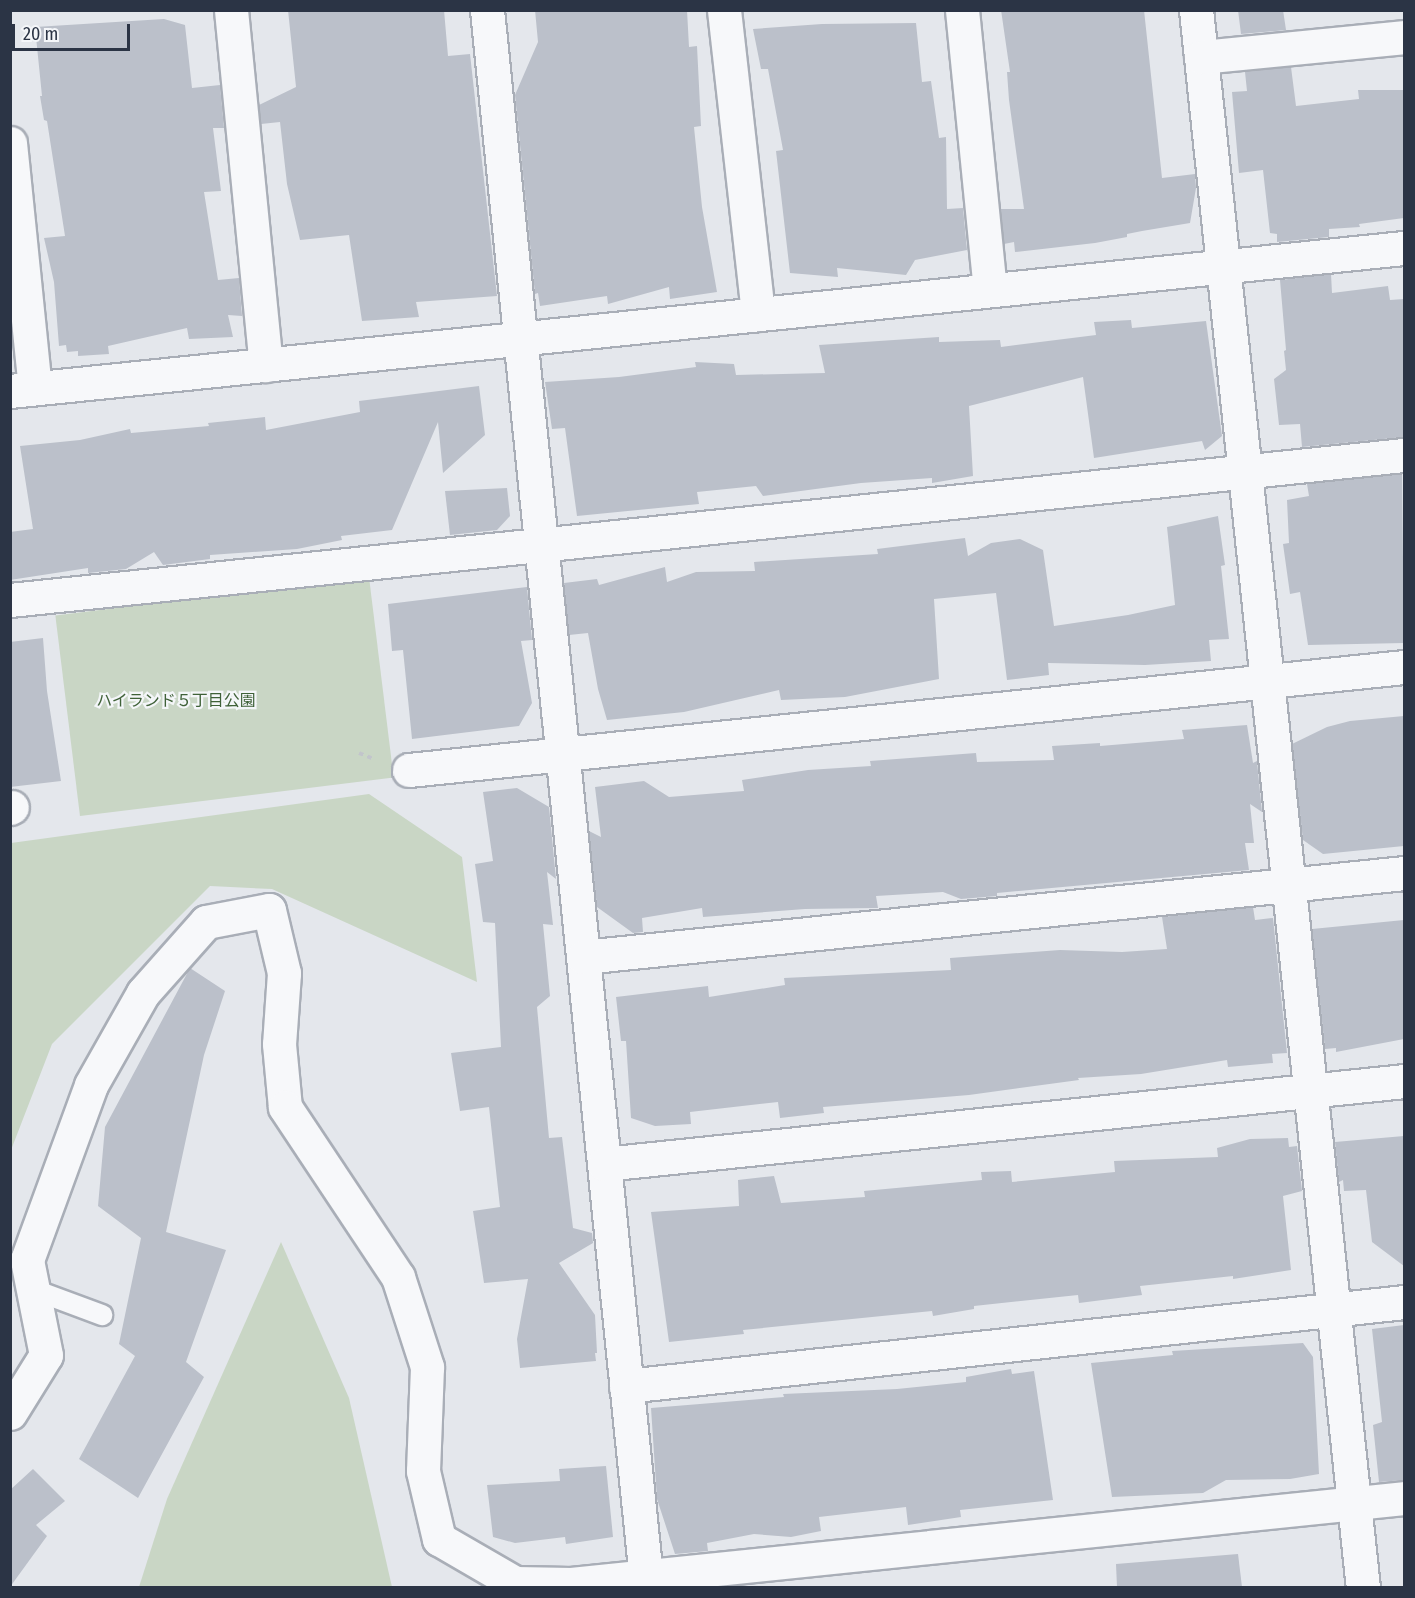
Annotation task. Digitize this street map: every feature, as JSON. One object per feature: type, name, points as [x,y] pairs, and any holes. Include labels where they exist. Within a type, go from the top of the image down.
[{"type":"street","points":[[231,10],[267,365]]},
{"type":"street","points":[[487,10],[646,1581]]},
{"type":"street","points":[[724,10],[758,314]]},
{"type":"street","points":[[962,10],[990,290]]},
{"type":"street","points":[[1196,10],[1363,1587]]},
{"type":"street","points":[[1201,57],[1404,37]]},
{"type":"street","points":[[10,143],[23,390],[1404,248]]},
{"type":"street","points":[[10,600],[1404,455]]},
{"type":"street","points":[[409,770],[1404,667]]},
{"type":"street","points":[[583,957],[1404,873]]},
{"type":"street","points":[[10,1413],[46,1355],[27,1260],[91,1085],[143,993],[206,922],[269,910],[284,973],[279,1044],[285,1107],[398,1277],[427,1366],[423,1471],[439,1539],[515,1583],[571,1584],[646,1581],[1404,1498]]},
{"type":"street","points":[[604,1164],[1404,1081]]},
{"type":"street","points":[[627,1386],[1404,1302]]},
{"type":"lane","points":[[33,1289],[102,1315]]},
{"type":"green space","name":"ハイランド５丁目公園","points":[[369,577],[394,777],[80,816],[55,616]]},
{"type":"green space","points":[[369,794],[462,857],[477,982],[272,889],[210,886],[52,1044],[11,1150],[11,843]]},
{"type":"green space","points":[[281,1242],[349,1398],[392,1587],[139,1587],[167,1499]]},
{"type":"building","points":[[288,10],[444,10],[448,56],[470,54],[497,296],[416,302],[419,317],[362,321],[349,235],[300,240],[287,184],[280,122],[261,124],[259,105],[296,87]]},
{"type":"building","points":[[535,10],[687,10],[689,47],[697,46],[701,126],[694,127],[702,207],[717,292],[670,299],[669,287],[608,304],[607,296],[540,306],[538,293],[535,294],[515,95],[538,42]]},
{"type":"building","points":[[1001,10],[1144,10],[1162,178],[1195,174],[1196,188],[1190,223],[1127,234],[1127,237],[1095,243],[1015,252],[1014,242],[1004,244],[1001,209],[1024,209],[1009,100],[1007,72],[1010,72]]},
{"type":"building","points":[[1238,10],[1283,10],[1286,30],[1241,34]]},
{"type":"building","points":[[164,19],[185,25],[192,88],[220,85],[224,128],[213,128],[221,191],[204,192],[218,280],[239,278],[242,316],[228,315],[233,337],[189,339],[187,328],[108,346],[109,354],[78,356],[78,351],[67,352],[66,345],[59,346],[54,282],[44,238],[65,236],[47,121],[44,120],[40,96],[42,96],[35,27]]},
{"type":"building","points":[[916,23],[922,82],[931,81],[939,138],[946,137],[947,209],[963,208],[967,250],[915,260],[906,275],[837,268],[838,277],[790,273],[776,151],[783,150],[768,69],[761,69],[753,29],[822,24]]},
{"type":"building","points":[[1291,67],[1296,106],[1359,99],[1358,90],[1404,90],[1404,218],[1359,224],[1360,227],[1329,229],[1329,237],[1277,242],[1277,234],[1270,233],[1263,170],[1239,173],[1232,92],[1247,91],[1245,72]]},
{"type":"building","points":[[1331,274],[1332,293],[1388,286],[1390,300],[1404,299],[1404,437],[1302,447],[1300,424],[1279,425],[1274,379],[1286,370],[1280,280]]},
{"type":"building","points":[[1131,320],[1132,328],[1206,321],[1222,436],[1205,450],[1202,441],[1094,458],[1083,377],[969,406],[973,476],[932,483],[932,478],[861,483],[763,496],[756,486],[697,492],[699,504],[577,516],[565,428],[552,429],[545,382],[619,377],[696,367],[695,362],[734,364],[736,375],[825,373],[819,345],[939,337],[939,342],[1000,340],[1001,347],[1096,335],[1094,322]]},
{"type":"building","points":[[479,386],[485,435],[443,473],[438,422],[392,530],[341,536],[342,540],[297,549],[210,555],[210,559],[163,565],[154,552],[126,569],[88,573],[88,568],[10,580],[10,532],[33,529],[20,446],[80,440],[130,429],[131,433],[209,426],[208,423],[265,417],[266,430],[360,412],[359,401]]},
{"type":"building","points":[[1402,474],[1404,643],[1308,645],[1300,592],[1290,594],[1283,544],[1289,543],[1287,500],[1309,496],[1307,484]]},
{"type":"building","points":[[507,488],[510,516],[497,530],[450,535],[445,491]]},
{"type":"building","points":[[1218,516],[1225,565],[1221,566],[1229,639],[1209,640],[1211,661],[1145,665],[1048,663],[1049,675],[1007,680],[996,593],[934,599],[939,679],[845,697],[781,700],[779,690],[684,712],[607,720],[598,689],[588,633],[569,635],[564,583],[597,579],[599,585],[665,567],[667,582],[696,572],[755,571],[754,562],[878,554],[877,549],[965,538],[968,556],[991,543],[1020,539],[1043,550],[1054,626],[1128,615],[1175,605],[1167,527]]},
{"type":"building","points":[[527,587],[532,640],[521,641],[532,703],[519,726],[412,739],[403,650],[392,651],[388,604]]},
{"type":"building","points":[[43,638],[47,691],[61,781],[10,787],[10,642]]},
{"type":"building","points":[[1404,716],[1404,846],[1323,854],[1303,840],[1292,744],[1327,727],[1350,721]]},
{"type":"building","points":[[1247,725],[1253,763],[1257,761],[1262,812],[1250,804],[1254,843],[1245,843],[1249,870],[997,893],[997,896],[961,899],[943,892],[876,896],[878,908],[805,909],[703,917],[702,908],[642,918],[643,932],[633,933],[597,907],[589,831],[601,837],[595,787],[644,781],[669,797],[744,791],[742,780],[808,770],[871,766],[870,761],[976,753],[977,762],[1054,760],[1052,746],[1100,743],[1100,746],[1184,739],[1182,730]]},
{"type":"building","points":[[517,788],[549,807],[556,879],[547,872],[553,925],[543,924],[550,996],[537,1007],[549,1138],[562,1137],[573,1228],[592,1233],[593,1243],[559,1263],[595,1315],[597,1353],[595,1353],[596,1361],[520,1368],[517,1339],[528,1279],[484,1283],[473,1211],[500,1207],[489,1107],[460,1111],[451,1053],[501,1047],[495,923],[483,922],[475,864],[493,861],[483,792]]},
{"type":"building","points":[[1253,907],[1255,920],[1273,918],[1287,1053],[1272,1054],[1273,1063],[1228,1067],[1227,1060],[1141,1074],[1078,1078],[1079,1080],[969,1095],[823,1107],[824,1113],[780,1118],[778,1102],[690,1112],[691,1124],[655,1126],[631,1118],[626,1041],[621,1041],[616,997],[708,986],[709,997],[785,985],[784,978],[951,970],[950,958],[1060,950],[1122,952],[1167,949],[1162,917]]},
{"type":"building","points":[[1404,920],[1404,1039],[1336,1052],[1336,1048],[1325,1049],[1312,929]]},
{"type":"building","points":[[190,968],[225,991],[204,1055],[166,1232],[226,1250],[186,1362],[204,1377],[138,1498],[79,1459],[135,1356],[119,1344],[141,1238],[98,1206],[105,1127]]},
{"type":"building","points":[[1404,1136],[1404,1266],[1372,1242],[1366,1190],[1344,1191],[1343,1180],[1339,1182],[1335,1142]]},
{"type":"building","points":[[1288,1138],[1289,1147],[1297,1146],[1302,1191],[1283,1196],[1291,1270],[1233,1279],[1233,1276],[1140,1286],[1142,1295],[1079,1303],[1078,1295],[974,1306],[974,1309],[933,1316],[932,1311],[743,1330],[744,1334],[669,1342],[651,1212],[739,1206],[738,1180],[774,1176],[781,1203],[865,1197],[864,1191],[982,1180],[981,1172],[1011,1171],[1012,1182],[1115,1172],[1114,1161],[1218,1157],[1217,1148],[1250,1139]]},
{"type":"building","points":[[1404,1325],[1404,1480],[1379,1482],[1373,1425],[1382,1422],[1372,1329]]},
{"type":"building","points":[[1303,1343],[1313,1357],[1319,1474],[1290,1479],[1226,1480],[1203,1493],[1112,1497],[1091,1363],[1173,1355],[1172,1351]]},
{"type":"building","points":[[1011,1369],[1012,1374],[1034,1371],[1053,1500],[960,1510],[961,1517],[908,1525],[906,1507],[819,1517],[821,1531],[791,1537],[754,1534],[707,1543],[708,1551],[675,1554],[657,1499],[651,1408],[784,1397],[783,1394],[897,1389],[966,1382],[966,1377]]},
{"type":"building","points":[[606,1466],[613,1537],[566,1544],[565,1537],[515,1543],[493,1537],[487,1485],[560,1481],[559,1469]]},
{"type":"building","points":[[33,1469],[65,1501],[36,1525],[47,1536],[10,1587],[10,1490]]},
{"type":"building","points":[[1238,1554],[1242,1587],[1117,1587],[1116,1564]]}]
